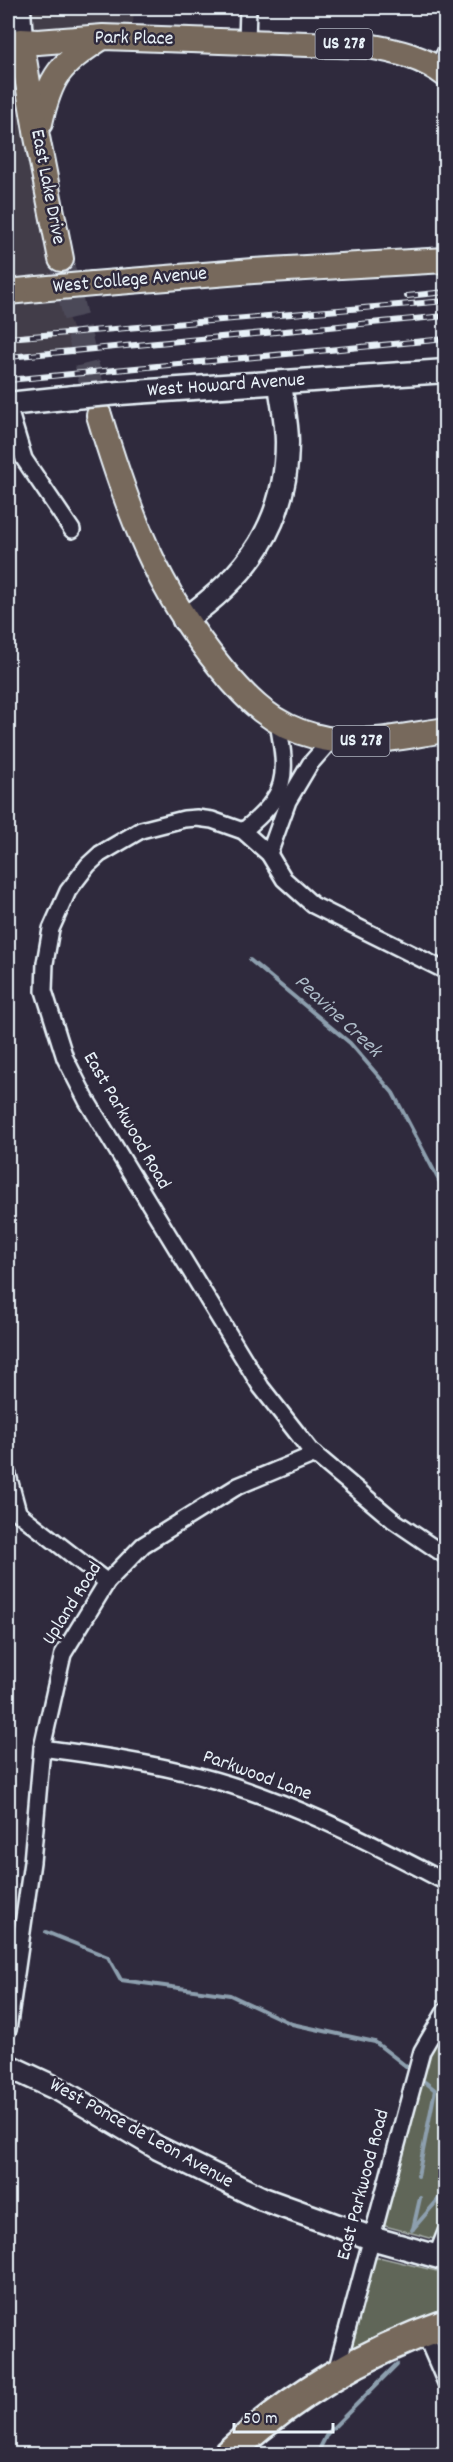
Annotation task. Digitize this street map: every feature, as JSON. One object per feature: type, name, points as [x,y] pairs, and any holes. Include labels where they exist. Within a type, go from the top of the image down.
[{"type":"highway","points":[[228,2454],[278,2411],[358,2361],[435,2328]]},
{"type":"main road","name":"East Lake Drive","points":[[19,8],[16,43],[61,259]]},
{"type":"main road","name":"Park Place","points":[[16,43],[103,37],[247,42]]},
{"type":"main road","points":[[37,137],[47,91],[61,69],[76,54],[103,37]]},
{"type":"main road","name":"US 278","points":[[247,42],[368,46],[395,51],[442,65]]},
{"type":"main road","name":"West College Avenue","points":[[8,292],[253,271],[446,260]]},
{"type":"main road","name":"West Howard Avenue","points":[[8,405],[120,393],[446,372]]},
{"type":"main road","points":[[184,620],[210,602],[238,576],[259,547],[271,525],[281,497],[286,471],[287,440],[280,383]]},
{"type":"main road","name":"US 278","points":[[99,415],[122,491],[162,581],[184,620],[238,689],[255,706],[278,723],[331,740],[375,741],[446,730]]},
{"type":"main road","name":"West Ponce de Leon Avenue","points":[[8,2066],[50,2085],[158,2148],[264,2199],[371,2238],[441,2258]]},
{"type":"street","points":[[247,42],[248,8]]},
{"type":"street","points":[[8,405],[24,459],[72,530]]},
{"type":"street","points":[[278,723],[284,754],[284,774],[280,789],[264,814],[243,831],[269,854],[284,879],[313,905],[446,971]]},
{"type":"street","points":[[269,854],[288,801],[310,764],[331,740]]},
{"type":"street","name":"East Parkwood Road","points":[[243,831],[212,820],[184,819],[141,830],[100,854],[88,865],[68,891],[51,929],[45,963],[44,991],[65,1058],[93,1111],[261,1388],[315,1454],[393,1520],[446,1556]]},
{"type":"street","name":"Upland Road","points":[[8,2030],[32,1862],[42,1749],[63,1654],[107,1582],[143,1545],[238,1486],[315,1454]]},
{"type":"street","points":[[8,1475],[13,1508],[107,1582]]},
{"type":"street","name":"Parkwood Lane","points":[[42,1749],[141,1764],[210,1779],[263,1797],[361,1838],[446,1882]]},
{"type":"street","name":"East Parkwood Road","points":[[335,2375],[422,2052],[446,2010]]},
{"type":"street","points":[[441,2258],[446,2232]]},
{"type":"street","points":[[435,2328],[446,2383]]},
{"type":"shaded area","points":[[8,8],[134,8],[132,41],[8,42]]},
{"type":"shaded area","points":[[8,42],[49,264],[79,348],[8,353]]},
{"type":"green space","points":[[445,2011],[445,2212],[434,2239],[381,2225],[422,2051]]},
{"type":"green space","points":[[379,2257],[445,2273],[445,2310],[350,2348],[347,2345],[375,2259]]},
{"type":"waterway","name":"Peavine Creek","points":[[250,960],[350,1043],[393,1093],[443,1188],[446,1198]]},
{"type":"waterway","points":[[46,1932],[108,1957],[121,1980],[230,1995],[292,2024],[375,2042],[407,2067]]},
{"type":"waterway","points":[[418,2176],[435,2090],[425,2082]]},
{"type":"waterway","name":"Peavine Creek","points":[[412,2230],[443,2194],[446,2182]]},
{"type":"waterway","points":[[413,2229],[420,2198]]},
{"type":"waterway","name":"Peavine Creek","points":[[317,2454],[327,2434],[397,2364]]},
{"type":"tunnel","points":[[61,259],[99,415]]},
{"type":"railway","points":[[407,296],[446,292]]},
{"type":"railway","points":[[8,338],[446,301]]},
{"type":"railway","points":[[8,357],[446,316]]},
{"type":"railway","points":[[8,380],[446,339]]}]
